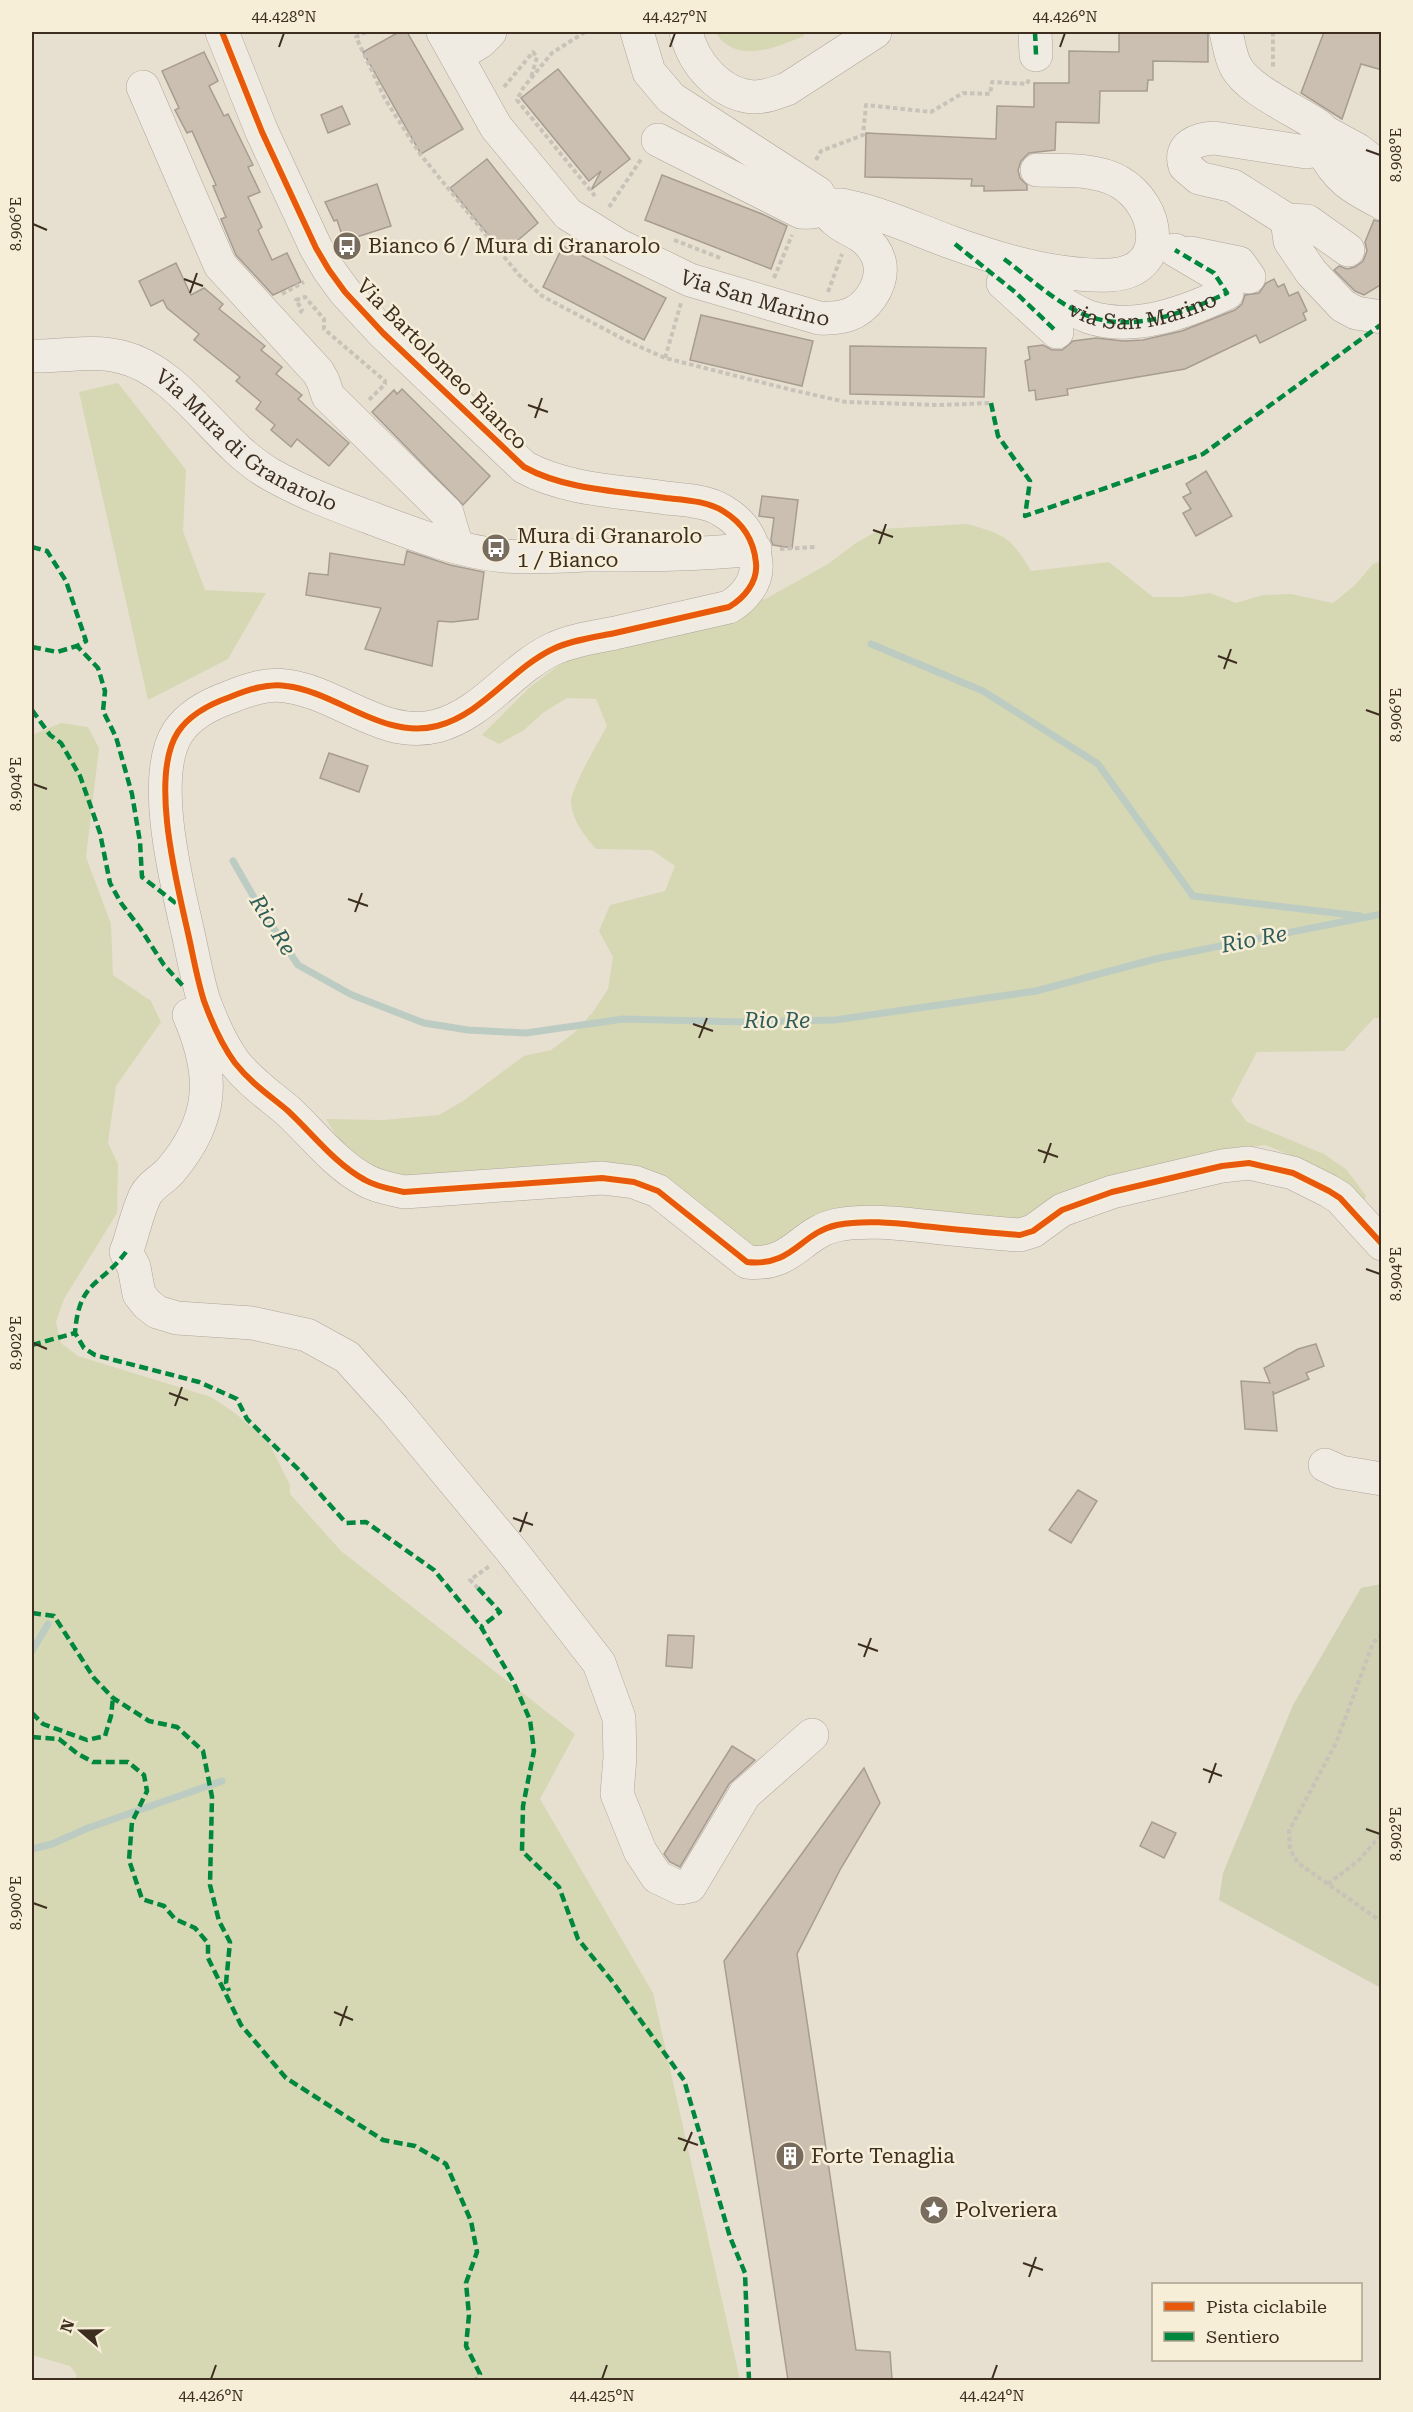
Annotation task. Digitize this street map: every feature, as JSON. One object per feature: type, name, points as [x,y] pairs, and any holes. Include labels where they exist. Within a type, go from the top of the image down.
[{"type":"street","name":"Via Bartolomeo Bianco","points":[[222,32],[261,132],[316,248],[345,292],[383,333],[524,467],[542,477],[574,486],[706,505],[722,510],[741,526],[749,536],[754,549]]},
{"type":"street","points":[[450,44],[480,42],[490,32]]},
{"type":"street","name":"Via San Marino","points":[[637,32],[649,72],[671,98],[818,193],[812,208]]},
{"type":"street","points":[[686,32],[697,60],[712,77],[732,90],[753,97],[772,95],[787,89],[837,43],[875,32]]},
{"type":"street","points":[[1226,32],[1232,58],[1238,70],[1253,84],[1322,139],[1358,150],[1382,169]]},
{"type":"street","name":"Via San Marino","points":[[450,44],[496,127],[560,206],[580,222],[618,245],[690,280],[819,318],[835,319],[863,308],[878,286],[881,271],[880,257],[873,247],[861,237],[812,208],[653,144]]},
{"type":"street","points":[[143,87],[220,265],[318,372],[328,396]]},
{"type":"street","points":[[1322,139],[1305,152],[1214,138],[1193,142],[1185,151],[1183,162],[1192,174],[1199,178],[1233,186],[1287,220],[1306,221],[1348,250]]},
{"type":"street","points":[[1322,139],[1332,168],[1351,186],[1382,203]]},
{"type":"street","points":[[1037,170],[1088,171],[1120,182],[1136,196],[1150,215],[1153,226],[1164,244]]},
{"type":"street","name":"Via San Marino","points":[[812,208],[842,205],[876,213],[955,244],[1004,259],[1064,272],[1109,275],[1123,273],[1134,268],[1164,244]]},
{"type":"street","points":[[1287,220],[1290,241],[1311,272],[1343,306],[1356,313],[1382,317]]},
{"type":"street","name":"Via San Marino","points":[[955,244],[1015,292],[1057,332]]},
{"type":"street","name":"via San Marino","points":[[1004,259],[1071,308],[1090,317],[1121,322],[1155,319],[1203,304],[1227,292],[1214,273],[1164,244]]},
{"type":"street","name":"via San Marino","points":[[1164,244],[1239,263],[1249,277]]},
{"type":"street","points":[[193,252],[200,271],[281,353],[447,513],[457,547]]},
{"type":"street","name":"Via Mura di Granarolo","points":[[32,356],[100,354],[125,357],[162,377],[185,397],[216,431],[268,473],[354,512],[421,537],[457,547],[506,556],[702,555],[754,549]]},
{"type":"street","points":[[754,549],[757,567],[753,580],[740,601],[729,607],[554,648],[465,713],[434,726],[419,728],[375,720],[313,693],[288,686],[266,687],[242,692],[213,703],[197,712],[177,733],[171,747],[166,781],[172,863],[198,977],[214,1030],[236,1064],[256,1087],[287,1111],[350,1170],[366,1181],[385,1188],[404,1192],[602,1178],[634,1182],[658,1191],[747,1262],[763,1264],[775,1261],[824,1230],[838,1225],[888,1222],[1020,1235],[1034,1231],[1062,1210],[1112,1191],[1222,1166],[1249,1163],[1293,1173],[1329,1191],[1340,1198],[1382,1244]]},
{"type":"street","points":[[198,977],[184,987],[182,997],[206,1066],[205,1111],[172,1169],[146,1194],[126,1252],[134,1267],[139,1294],[147,1304],[168,1316],[177,1318],[252,1323],[307,1335],[347,1357],[394,1409],[511,1550],[599,1663],[619,1718],[620,1757],[617,1794],[640,1851],[657,1877],[680,1888],[690,1886],[745,1794],[812,1736]]},
{"type":"street","points":[[1325,1465],[1340,1472],[1382,1479]]},
{"type":"path","points":[[366,32],[356,37],[385,99],[420,154],[519,275],[542,296],[627,341],[665,358],[846,402],[940,405],[991,403]]},
{"type":"path","points":[[585,32],[552,53],[523,88],[518,100],[589,192],[618,213]]},
{"type":"path","points":[[821,151],[863,135],[866,105],[931,112],[963,93],[990,94],[992,82],[1027,84],[1035,43]]},
{"type":"path","points":[[483,106],[495,98],[533,52],[537,57],[531,79]]},
{"type":"path","points":[[609,207],[653,144]]},
{"type":"path","points":[[763,275],[774,279],[812,208]]},
{"type":"path","points":[[668,237],[732,262]]},
{"type":"path","points":[[819,318],[844,249]]},
{"type":"path","points":[[276,326],[291,312],[281,295],[310,279]]},
{"type":"path","points":[[665,358],[680,306]]},
{"type":"path","points":[[754,549],[815,547]]},
{"type":"path","points":[[478,1588],[470,1580],[511,1550]]},
{"type":"path","points":[[1382,1634],[1373,1643],[1365,1661],[1336,1743],[1289,1831],[1290,1849],[1298,1863],[1382,1922]]},
{"type":"path","points":[[1328,1884],[1359,1860],[1382,1834]]},
{"type":"green space","points":[[715,32],[804,32],[804,36],[764,50],[744,51],[724,42]]},
{"type":"green space","points":[[118,383],[186,470],[183,531],[205,590],[266,593],[228,659],[148,700],[79,392]]},
{"type":"green space","points":[[967,524],[1006,539],[1018,551],[1031,571],[1109,562],[1153,597],[1181,597],[1210,593],[1236,603],[1263,595],[1291,594],[1333,603],[1355,585],[1373,564],[1381,561],[1381,1018],[1374,1018],[1344,1051],[1257,1052],[1231,1101],[1247,1122],[1324,1154],[1347,1170],[1366,1196],[1361,1211],[1317,1166],[1265,1145],[1232,1150],[1019,1225],[859,1213],[763,1250],[738,1242],[672,1184],[398,1181],[349,1156],[326,1119],[383,1120],[439,1115],[463,1101],[524,1056],[551,1050],[574,1033],[593,1012],[608,989],[613,957],[599,931],[610,905],[665,891],[675,866],[652,850],[596,849],[577,823],[571,804],[575,788],[607,726],[596,699],[567,698],[544,712],[524,730],[499,744],[482,735],[530,687],[565,661],[692,628],[767,598],[828,564],[856,543],[881,529]]},
{"type":"green space","points":[[61,723],[88,727],[99,748],[86,857],[111,924],[113,975],[151,1001],[161,1022],[116,1086],[108,1143],[118,1164],[117,1213],[64,1299],[56,1322],[61,1343],[78,1356],[211,1397],[235,1413],[269,1443],[290,1485],[290,1494],[341,1551],[575,1734],[540,1799],[653,1993],[740,2380],[75,2380],[77,2375],[70,2366],[32,2355],[32,735]]},
{"type":"green space","points":[[1381,1584],[1381,1988],[1219,1900],[1223,1873],[1293,1705],[1361,1588]]},
{"type":"building","points":[[399,32],[407,32],[463,129],[421,154],[363,52]]},
{"type":"building","points":[[1119,32],[1208,32],[1208,62],[1153,61],[1153,80],[1148,80],[1147,91],[1100,91],[1099,123],[1056,122],[1055,150],[1029,153],[1021,161],[1018,170],[1020,178],[1027,185],[1027,190],[984,191],[984,186],[971,186],[972,179],[865,177],[866,133],[996,139],[997,106],[1034,107],[1034,83],[1069,83],[1069,51],[1119,52]]},
{"type":"building","points":[[1324,32],[1382,32],[1382,70],[1361,64],[1342,119],[1301,93]]},
{"type":"building","points":[[204,52],[218,81],[209,86],[224,116],[228,114],[253,165],[248,167],[260,192],[248,197],[262,227],[258,230],[272,260],[287,253],[301,282],[273,295],[236,255],[221,219],[226,217],[213,186],[216,185],[192,131],[187,133],[175,110],[179,108],[162,71]]},
{"type":"building","points":[[558,69],[630,159],[591,190],[601,171],[589,181],[521,98]]},
{"type":"building","points":[[342,106],[350,124],[328,133],[321,115]]},
{"type":"building","points":[[487,159],[538,223],[503,253],[450,188]]},
{"type":"building","points":[[662,175],[787,226],[771,269],[645,220]]},
{"type":"building","points":[[377,184],[391,226],[344,241],[337,220],[334,221],[325,202]]},
{"type":"building","points":[[1374,220],[1382,222],[1382,284],[1364,295],[1355,291],[1334,270],[1339,266],[1347,269],[1355,267],[1363,261],[1367,251],[1365,242]]},
{"type":"building","points":[[563,246],[666,298],[644,340],[543,287]]},
{"type":"building","points":[[176,263],[191,295],[204,288],[223,304],[219,309],[265,346],[261,350],[282,367],[276,374],[302,395],[298,399],[349,443],[329,466],[297,439],[291,447],[271,430],[275,425],[256,409],[261,402],[236,381],[240,377],[194,340],[199,334],[167,308],[163,300],[151,306],[139,281]]},
{"type":"building","points":[[1274,279],[1278,287],[1284,284],[1289,296],[1298,292],[1307,311],[1303,313],[1306,320],[1260,343],[1256,335],[1185,369],[1067,389],[1068,395],[1036,400],[1035,390],[1029,391],[1025,361],[1030,359],[1028,347],[1043,345],[1052,350],[1062,350],[1073,341],[1096,338],[1123,341],[1143,340],[1182,331],[1235,310],[1242,304],[1245,295],[1259,293],[1266,283]]},
{"type":"building","points":[[701,315],[813,341],[802,386],[690,360]]},
{"type":"building","points":[[850,346],[986,348],[984,397],[850,394]]},
{"type":"building","points":[[402,389],[490,476],[463,505],[372,412],[394,390],[397,394]]},
{"type":"building","points":[[1206,471],[1232,516],[1196,536],[1183,513],[1191,509],[1183,497],[1191,493],[1186,484]]},
{"type":"building","points":[[762,496],[798,500],[792,548],[773,545],[771,540],[774,518],[759,516]]},
{"type":"building","points":[[407,551],[450,565],[484,572],[478,619],[438,621],[432,666],[365,649],[381,608],[306,595],[309,573],[328,575],[330,553],[404,565]]},
{"type":"building","points":[[329,753],[368,766],[359,792],[320,778]]},
{"type":"building","points":[[1316,1344],[1324,1366],[1306,1373],[1309,1379],[1274,1394],[1273,1391],[1277,1431],[1245,1429],[1241,1381],[1270,1383],[1264,1368],[1298,1349]]},
{"type":"building","points":[[1078,1490],[1097,1501],[1071,1543],[1049,1530]]},
{"type":"building","points":[[668,1635],[694,1636],[692,1668],[666,1666]]},
{"type":"building","points":[[732,1746],[755,1760],[729,1784],[680,1867],[670,1862],[664,1854]]},
{"type":"building","name":"Forte Tenaglia","points":[[864,1768],[880,1803],[841,1868],[797,1954],[856,2350],[890,2352],[892,2380],[788,2380],[724,1961]]},
{"type":"building","points":[[1152,1822],[1176,1833],[1164,1858],[1140,1846]]},
{"type":"waterway","points":[[871,644],[983,691],[1098,764],[1193,896],[1360,916]]},
{"type":"waterway","name":"Rio Re","points":[[233,861],[260,908],[298,965],[352,995],[424,1023],[468,1030],[526,1033],[623,1019],[745,1022],[835,1020],[1036,991],[1155,959],[1382,914]]},
{"type":"waterway","points":[[32,1651],[48,1624]]},
{"type":"waterway","points":[[32,1849],[52,1844],[88,1828],[222,1781]]},
{"type":"marked path","points":[[1035,32],[1036,55]]},
{"type":"marked path","points":[[955,244],[1015,292],[1057,332]]},
{"type":"marked path","points":[[1004,259],[1055,298],[1077,311],[1105,321],[1123,322],[1141,321],[1177,313],[1227,293],[1214,273],[1175,250]]},
{"type":"marked path","points":[[991,403],[998,436],[1030,481],[1025,516],[1203,454],[1382,324]]},
{"type":"marked path","points":[[32,547],[47,551],[66,581],[86,641],[77,646],[98,668],[105,691],[103,711],[116,737],[132,794],[140,842],[142,877],[182,908]]},
{"type":"marked path","points":[[32,647],[57,652],[77,646]]},
{"type":"marked path","points":[[32,710],[50,735],[61,743],[80,776],[100,833],[110,883],[121,903],[164,965],[184,987]]},
{"type":"marked path","points":[[126,1252],[92,1286],[81,1303],[75,1333],[84,1348],[95,1355],[199,1382],[237,1399],[247,1419],[298,1469],[346,1523],[366,1522],[434,1570],[481,1627],[513,1681],[530,1720],[534,1751],[523,1806],[522,1851],[559,1887],[578,1939],[612,1981],[684,2080],[730,2237],[745,2273],[749,2380]]},
{"type":"marked path","points":[[32,1345],[75,1333]]},
{"type":"marked path","points":[[478,1588],[500,1612],[481,1627]]},
{"type":"marked path","points":[[32,1613],[54,1616],[94,1678],[113,1698],[149,1721],[177,1727],[203,1751],[212,1797],[210,1885],[219,1921],[230,1942],[226,1983],[229,1991]]},
{"type":"marked path","points":[[32,1713],[43,1724],[87,1740],[105,1736],[113,1698]]},
{"type":"marked path","points":[[32,1737],[59,1739],[93,1762],[128,1762],[144,1775],[147,1791],[132,1822],[129,1860],[142,1899],[164,1906],[175,1919],[195,1928],[208,1943],[208,1958],[241,2025],[286,2078],[383,2140],[415,2146],[446,2164],[471,2221],[477,2252],[466,2283],[469,2315],[466,2346],[480,2374],[477,2380]]},
{"type":"cycle path","points":[[222,32],[262,132],[316,248],[345,292],[383,333],[524,467],[540,475],[575,485],[710,505],[730,516],[742,527],[753,547],[756,563],[755,577],[749,589],[729,607],[560,646],[524,668],[469,712],[437,726],[417,729],[398,726],[360,714],[305,690],[279,685],[237,694],[208,706],[188,720],[178,732],[170,751],[166,775],[168,831],[172,859],[204,1001],[221,1041],[241,1070],[287,1110],[344,1166],[365,1180],[384,1188],[404,1192],[602,1178],[634,1182],[658,1191],[747,1262],[763,1262],[786,1255],[824,1229],[849,1223],[885,1223],[1020,1235],[1033,1231],[1062,1210],[1112,1192],[1222,1166],[1249,1163],[1293,1173],[1329,1191],[1340,1198],[1382,1244]]},
{"type":"place","name":"Bianco 6 / Mura di Granarolo","points":[[347,246]]},
{"type":"place","name":"Mura di Granarolo 1 / Bianco","points":[[496,548]]},
{"type":"place","name":"Forte Tenaglia","points":[[790,2156]]},
{"type":"place","name":"Polveriera","points":[[934,2210]]}]
